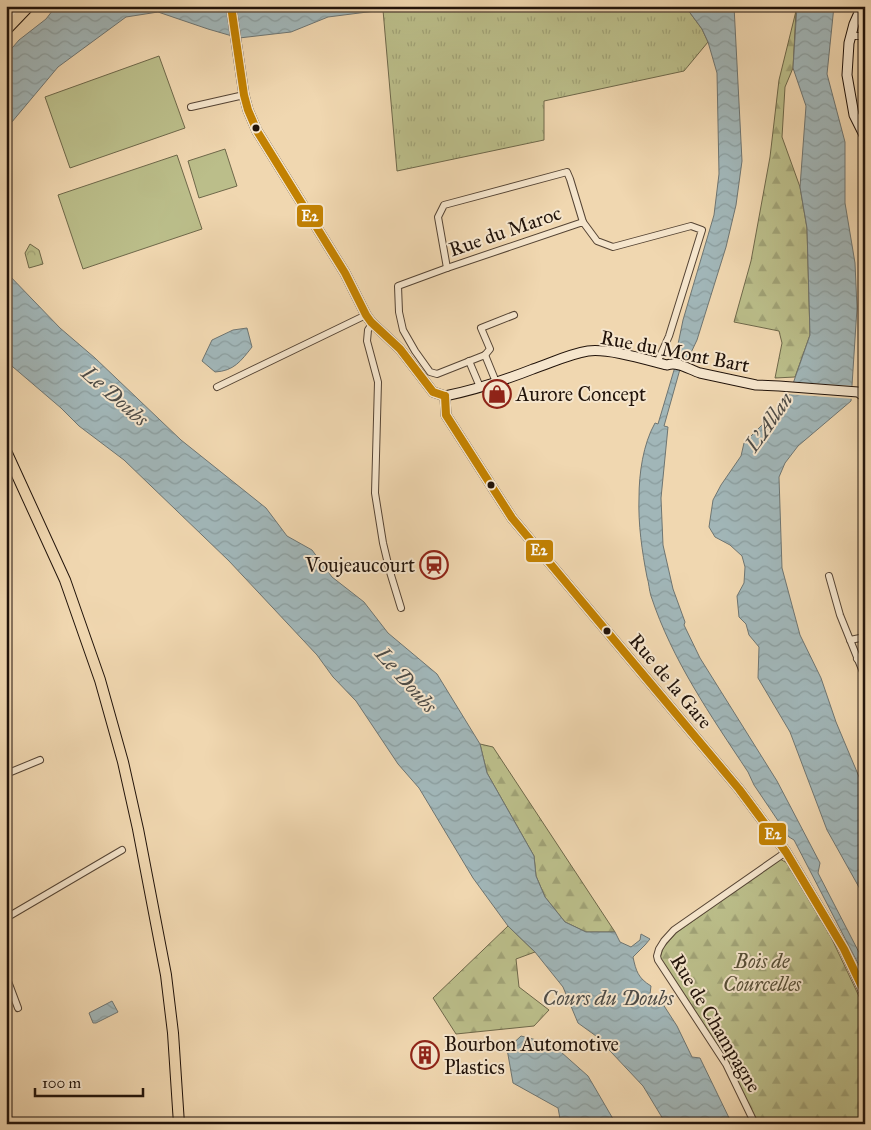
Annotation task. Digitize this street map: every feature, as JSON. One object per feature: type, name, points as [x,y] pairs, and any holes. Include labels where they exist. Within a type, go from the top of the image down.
[{"type":"main road","points":[[6,30],[29,6]]},
{"type":"main road","points":[[231,6],[244,95],[257,131],[345,273],[372,324],[400,349],[433,392],[445,396]]},
{"type":"main road","points":[[862,6],[851,36],[847,75],[854,116],[865,137]]},
{"type":"main road","name":"Rue du Mont Bart","points":[[445,396],[460,394],[566,357],[589,351],[609,352],[667,365],[671,363],[700,373],[756,385],[863,393]]},
{"type":"main road","name":"Rue de la Gare","points":[[445,396],[446,415],[512,518],[739,789],[786,852],[844,949],[865,994]]},
{"type":"main road","points":[[6,451],[65,580],[100,680],[123,762],[166,975],[172,1023],[179,1124]]},
{"type":"main road","points":[[159,935],[169,1041],[174,1124]]},
{"type":"street","points":[[6,21],[20,6]]},
{"type":"street","points":[[851,36],[865,36]]},
{"type":"street","points":[[191,107],[244,95]]},
{"type":"street","points":[[447,268],[438,217],[444,206],[566,172],[570,179],[583,222]]},
{"type":"street","name":"Rue du Maroc","points":[[469,362],[437,374],[430,372],[403,330],[399,312],[398,286],[583,222],[597,241],[613,247],[691,226],[702,230],[669,336],[657,362]]},
{"type":"street","points":[[217,387],[366,315]]},
{"type":"street","points":[[480,387],[469,362],[485,355],[490,349],[481,328],[514,315]]},
{"type":"street","points":[[372,324],[368,330],[367,341],[378,382],[375,494],[383,543],[401,608]]},
{"type":"street","points":[[485,355],[496,382]]},
{"type":"street","points":[[829,576],[840,615],[865,676]]},
{"type":"street","points":[[850,640],[865,637]]},
{"type":"street","points":[[858,659],[865,654]]},
{"type":"street","points":[[6,774],[40,760]]},
{"type":"street","points":[[6,918],[122,850]]},
{"type":"street","name":"Rue de Champagne","points":[[755,1124],[726,1064],[662,968],[657,952],[664,940],[674,930],[786,852]]},
{"type":"street","points":[[6,976],[18,1008]]},
{"type":"green space","points":[[433,6],[685,6],[702,29],[708,42],[684,71],[544,101],[544,140],[397,171],[383,10]]},
{"type":"green space","points":[[796,11],[793,68],[785,87],[782,137],[800,187],[807,228],[810,335],[795,377],[775,378],[782,343],[779,331],[734,322],[751,261],[770,157],[779,80]]},
{"type":"green space","points":[[159,56],[185,128],[70,168],[45,97]]},
{"type":"green space","points":[[225,149],[237,186],[199,198],[188,161]]},
{"type":"green space","points":[[177,155],[202,229],[83,269],[58,195]]},
{"type":"green space","points":[[30,244],[39,250],[43,264],[29,268],[25,253]]},
{"type":"green space","points":[[480,744],[493,747],[615,932],[586,932],[565,922],[545,897],[536,876],[534,856],[487,773]]},
{"type":"green space","name":"Bois de Courcelles","points":[[780,859],[787,863],[830,935],[865,1009],[865,1124],[758,1124],[726,1058],[660,958],[663,948],[676,933]]},
{"type":"green space","points":[[508,926],[535,952],[516,959],[519,987],[549,1010],[534,1026],[456,1034],[433,998]]},
{"type":"water","points":[[56,6],[446,6],[383,10],[328,17],[291,32],[239,38],[158,12],[126,17],[58,67],[6,129],[6,55],[19,40],[46,19]]},
{"type":"water","points":[[685,6],[734,6],[742,161],[736,205],[726,247],[697,340],[688,359],[682,362],[664,426],[668,427],[661,498],[663,545],[673,589],[685,622],[684,625],[700,658],[777,781],[820,863],[818,873],[865,964],[865,977],[794,840],[789,837],[754,785],[748,772],[681,665],[650,594],[641,537],[639,507],[642,459],[651,431],[655,423],[658,424],[677,360],[676,354],[683,320],[714,215],[719,174],[717,73],[702,29]]},
{"type":"water","name":"L'Allan","points":[[797,6],[834,6],[827,74],[845,142],[845,203],[855,263],[857,308],[851,401],[798,446],[785,463],[779,477],[782,568],[800,635],[821,678],[836,722],[865,791],[865,898],[827,830],[790,732],[758,678],[759,647],[749,635],[746,624],[739,617],[737,596],[744,583],[745,567],[742,556],[730,545],[715,537],[709,527],[713,500],[741,456],[744,443],[788,398],[810,335],[807,228],[800,187],[806,106],[793,68]]},
{"type":"water","points":[[6,272],[60,328],[95,358],[181,440],[266,508],[287,536],[312,550],[332,577],[364,602],[388,633],[437,674],[480,744],[487,773],[534,856],[536,876],[545,897],[565,922],[586,932],[615,932],[620,942],[631,947],[640,940],[641,934],[650,939],[633,957],[640,977],[651,986],[650,994],[659,998],[677,1026],[692,1057],[700,1058],[732,1124],[666,1124],[643,1086],[596,1036],[578,1023],[563,987],[535,952],[508,926],[473,878],[419,788],[398,764],[356,701],[333,677],[317,655],[229,561],[124,460],[79,426],[6,361]]},
{"type":"water","points":[[247,328],[252,347],[232,367],[215,372],[202,361],[212,340],[233,330]]},
{"type":"water","points":[[112,1001],[118,1012],[93,1023],[89,1013]]},
{"type":"water","points":[[521,1036],[552,1044],[588,1076],[616,1124],[561,1124],[558,1108],[513,1083],[507,1049]]},
{"type":"pier","points":[[791,382],[855,386],[854,399],[786,394]]},
{"type":"transit line","name":"E2","points":[[231,6],[244,95],[257,131],[345,273],[366,315],[400,349],[433,392],[445,396]]},
{"type":"transit line","name":"E2","points":[[445,396],[446,415],[512,518],[739,789],[786,852],[844,949],[865,993]]},
{"type":"place","name":"Aurore Concept","points":[[497,394]]},
{"type":"place","name":"Voujeaucourt","points":[[434,565]]},
{"type":"place","name":"Bourbon Automotive Plastics","points":[[425,1055]]},
{"type":"water label","name":"Le Doubs","points":[[115,396]]},
{"type":"water label","name":"Le Doubs","points":[[406,680]]},
{"type":"water label","name":"Cours du Doubs","points":[[608,998]]}]
